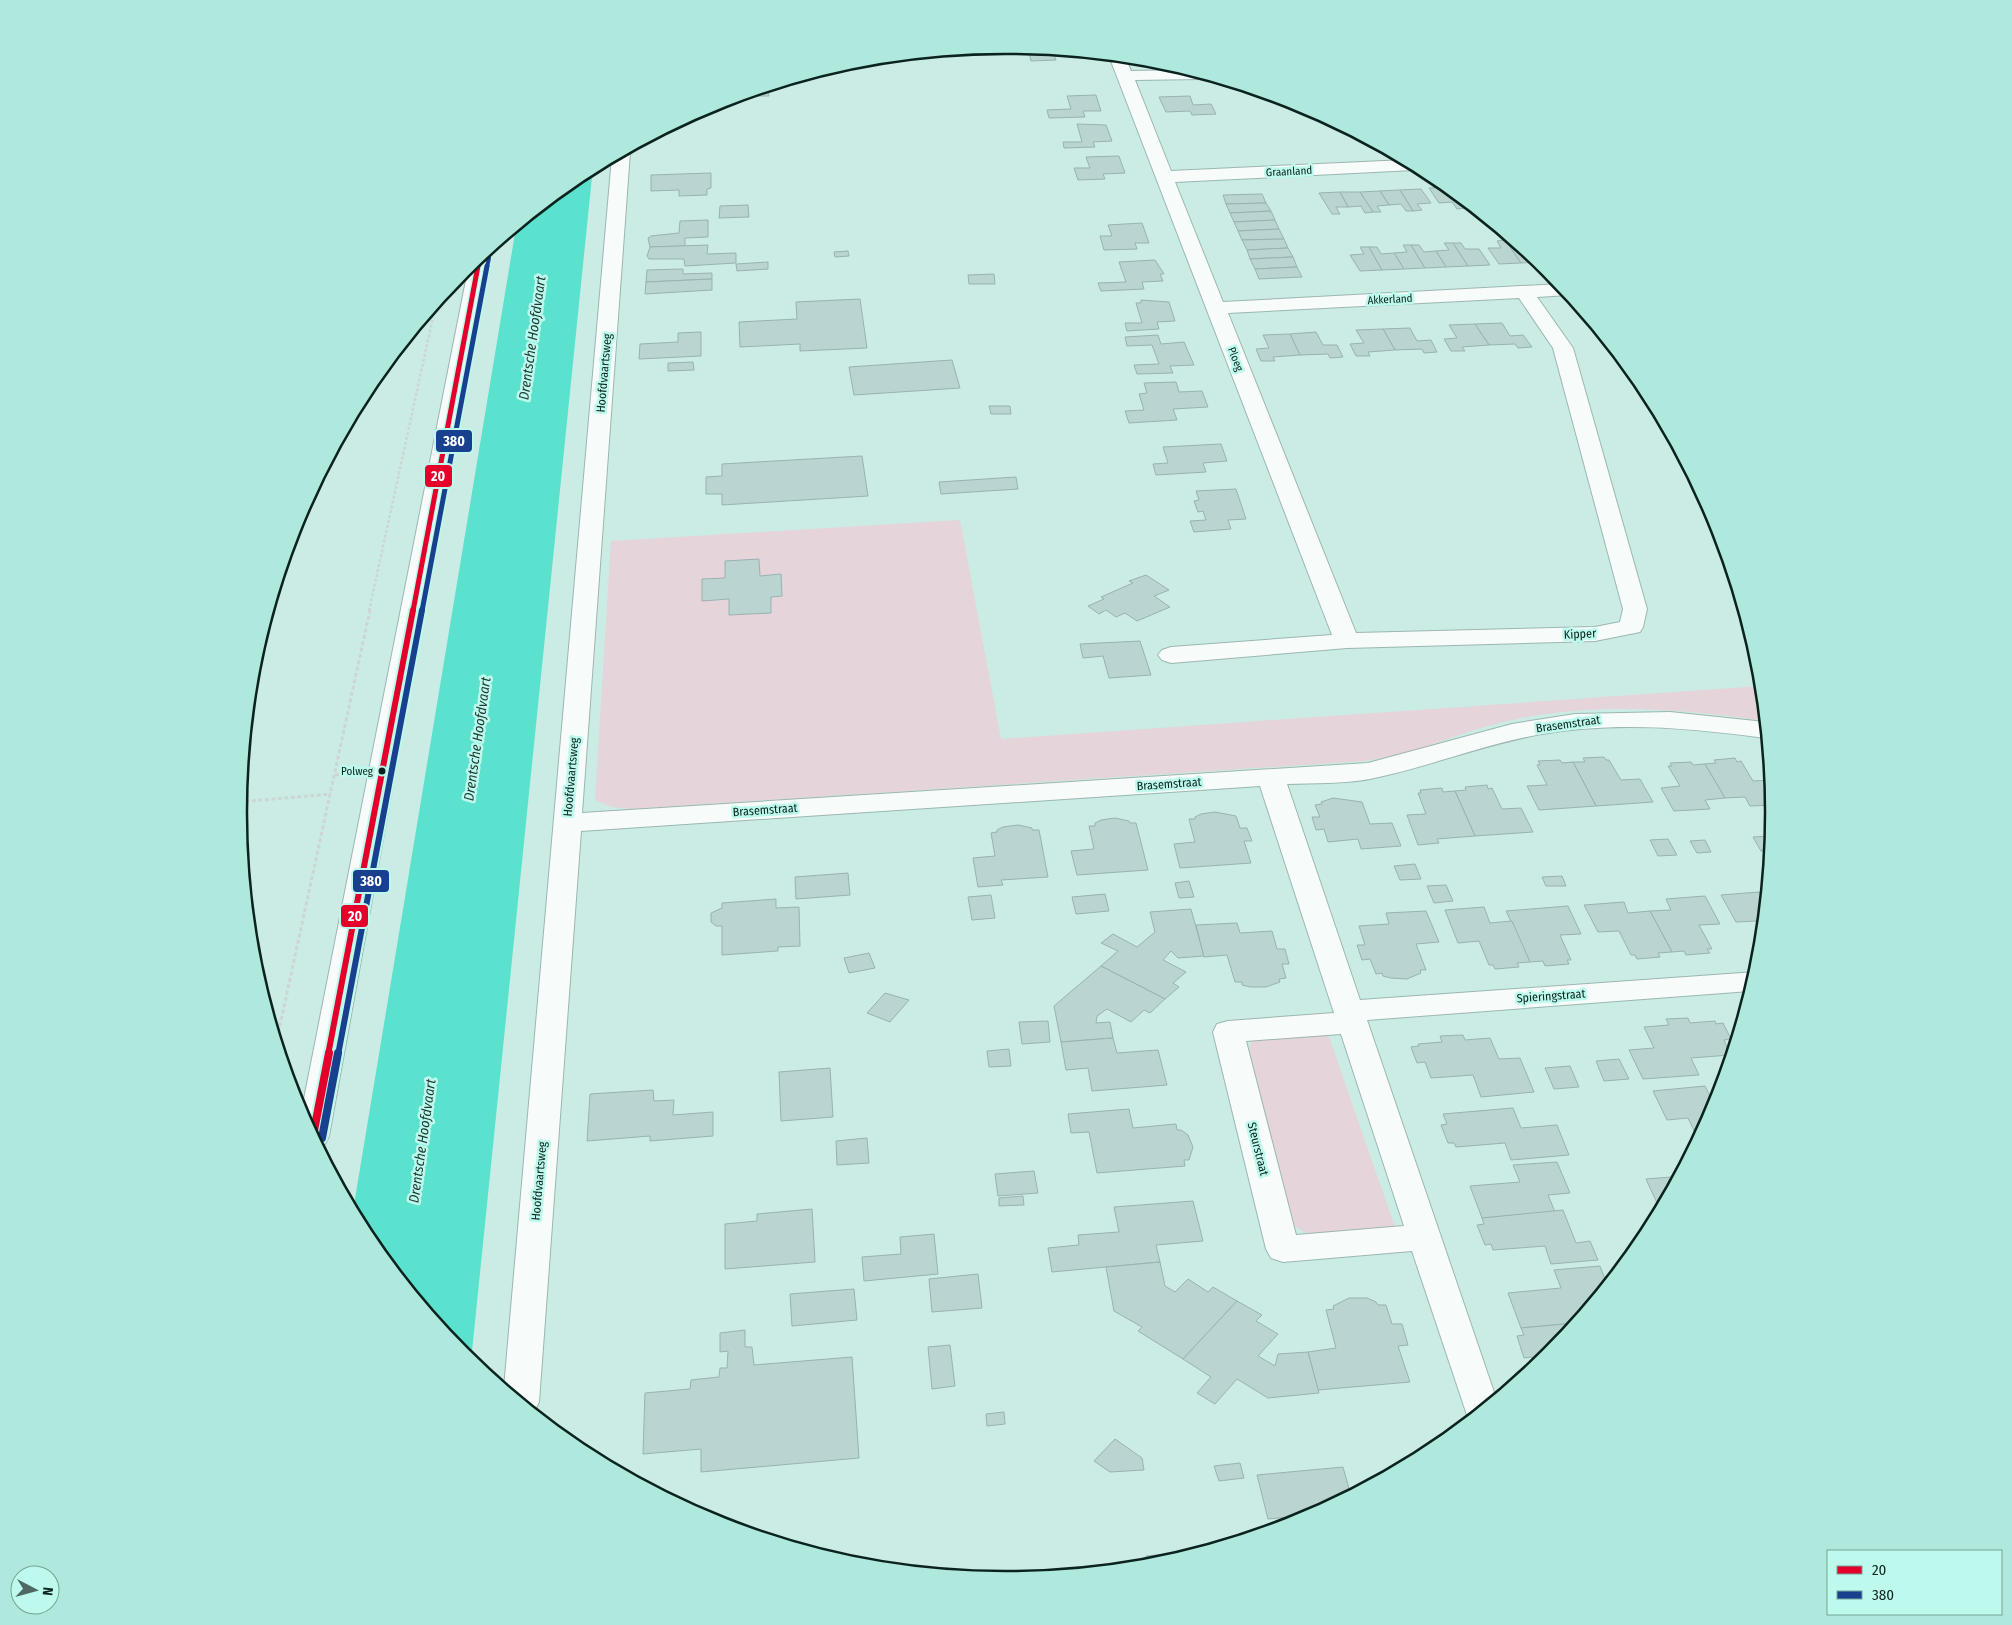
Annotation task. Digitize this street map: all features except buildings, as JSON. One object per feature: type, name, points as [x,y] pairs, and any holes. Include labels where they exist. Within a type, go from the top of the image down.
[{"type":"street","name":"Ploeg","points":[[1120,62],[1347,641]]},
{"type":"street","points":[[1125,76],[1180,75]]},
{"type":"street","name":"Hoofdvaartsweg","points":[[522,1396],[620,159]]},
{"type":"street","name":"Graanland","points":[[1163,177],[1402,166]]},
{"type":"street","points":[[315,1125],[478,268]]},
{"type":"street","name":"Akkerland","points":[[1216,308],[1556,290]]},
{"type":"street","name":"Kipper","points":[[1171,655],[1347,641],[1595,634],[1631,627],[1635,609],[1562,348],[1524,292]]},
{"type":"street","name":"Brasemstraat","points":[[568,823],[1368,771],[1422,758],[1511,732],[1589,720],[1674,719],[1760,729]]},
{"type":"street","points":[[1271,778],[1480,1404]]},
{"type":"street","name":"Spieringstraat","points":[[1350,1016],[1745,983]]},
{"type":"street","name":"Steurstraat","points":[[1350,1016],[1228,1032],[1283,1249],[1425,1237]]},
{"type":"path","points":[[279,1029],[434,314]]},
{"type":"path","points":[[247,801],[331,794]]},
{"type":"shaded area","points":[[960,520],[1001,739],[1754,687],[1759,720],[1663,710],[1628,709],[1559,712],[1525,717],[1482,728],[1409,752],[1365,761],[631,809],[611,807],[595,800],[611,541]]},
{"type":"shaded area","points":[[1328,1034],[1396,1230],[1312,1237],[1292,1224],[1245,1059],[1252,1040]]},
{"type":"water","name":"Drentsche Hoofdvaart","points":[[592,177],[472,1352],[436,1313],[404,1274],[375,1234],[355,1201],[515,235],[544,211]]},
{"type":"transit line","name":"380","points":[[322,1138],[489,258]]},
{"type":"transit line","name":"20","points":[[315,1125],[478,268]]},
{"type":"place","name":"Polweg","points":[[382,771]]}]
